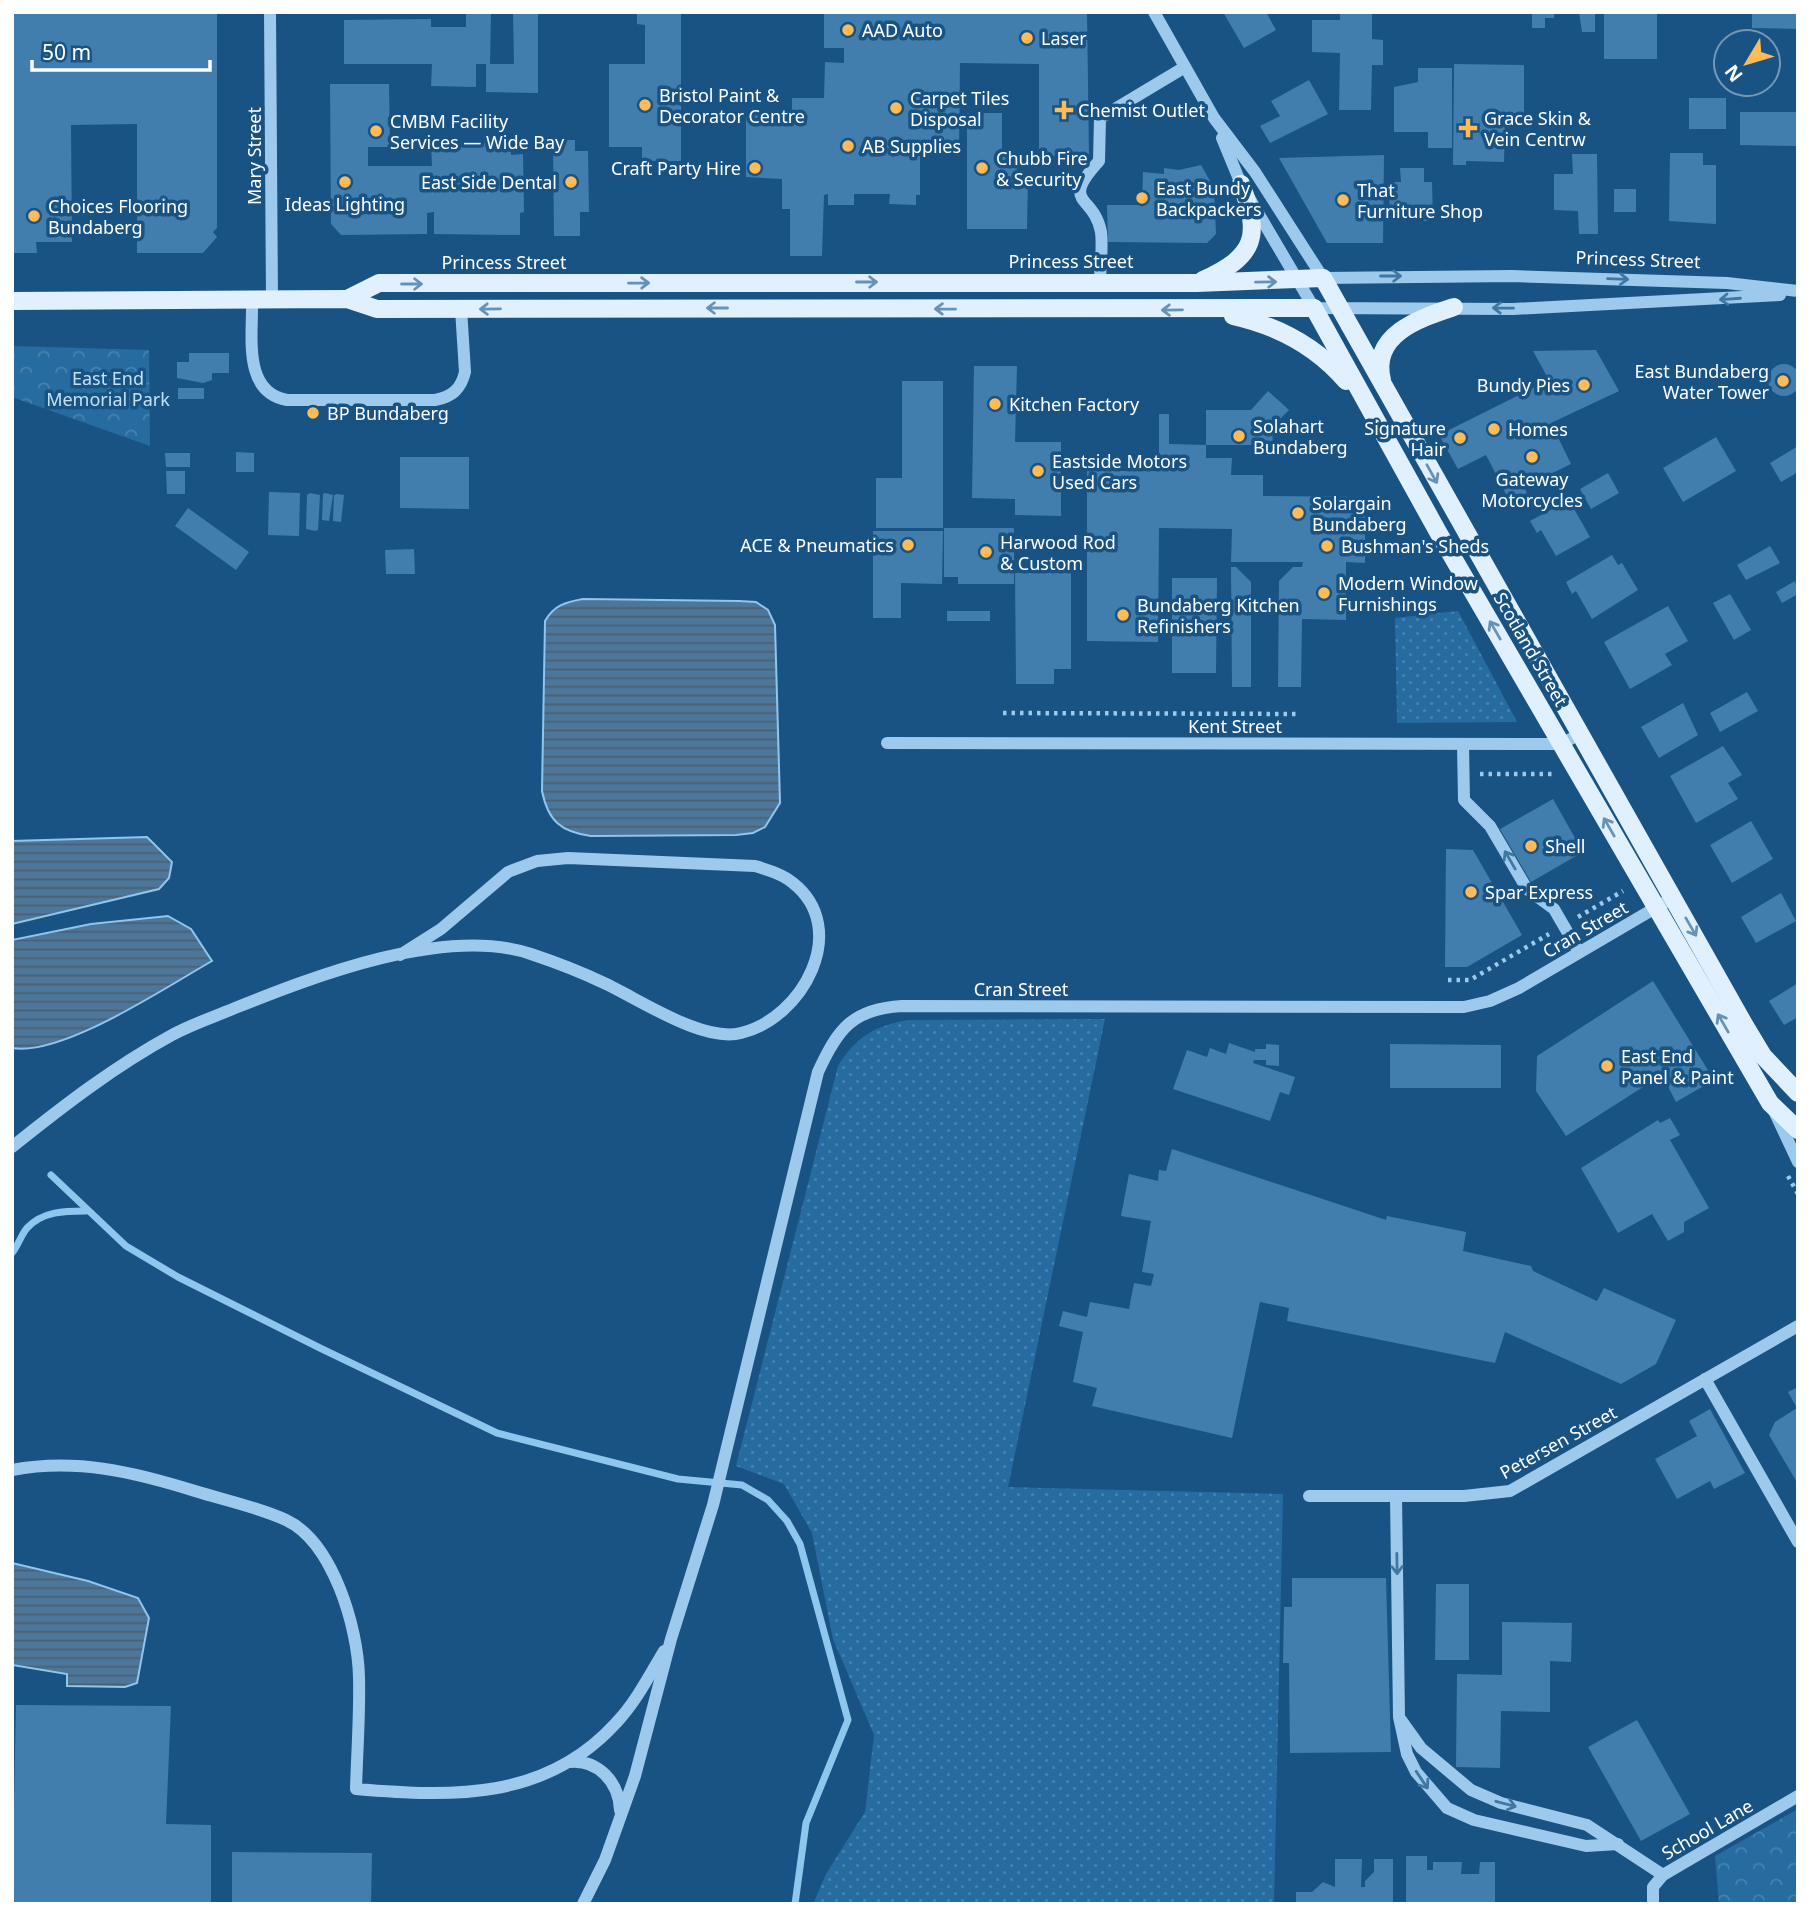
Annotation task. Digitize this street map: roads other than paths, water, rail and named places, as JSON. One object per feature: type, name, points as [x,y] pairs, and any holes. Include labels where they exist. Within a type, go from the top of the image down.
[{"type":"main road","points":[[1197,283],[1229,268],[1248,249],[1254,228],[1253,214],[1241,184]]},
{"type":"main road","name":"Princess Street","points":[[347,299],[379,284],[1197,283],[1323,278]]},
{"type":"main road","name":"Scotland Street","points":[[1323,278],[1763,1056],[1798,1093]]},
{"type":"main road","name":"Princess Street","points":[[12,301],[347,299],[377,309],[1314,308]]},
{"type":"main road","points":[[1386,393],[1380,362],[1388,343],[1411,322],[1454,307]]},
{"type":"main road","name":"Scotland Street","points":[[1314,308],[1366,405],[1770,1103]]},
{"type":"main road","points":[[1205,310],[1266,325],[1298,340],[1327,360],[1366,405]]},
{"type":"main road","points":[[1770,1103],[1798,1130]]},
{"type":"street","name":"Mary Street","points":[[271,12],[272,300]]},
{"type":"street","name":"Scotland Street","points":[[1154,12],[1214,118],[1241,184],[1314,308]]},
{"type":"street","points":[[1100,282],[1100,229],[1080,192],[1083,178],[1099,161],[1100,118],[1185,67]]},
{"type":"street","name":"Scotland Street","points":[[1214,118],[1255,172],[1323,278]]},
{"type":"street","name":"Princess Street","points":[[1323,278],[1526,276],[1727,283],[1798,292]]},
{"type":"street","name":"Princess Street","points":[[1314,308],[1540,308],[1729,300],[1798,292]]},
{"type":"street","points":[[252,300],[254,369],[262,388],[277,398],[287,400],[435,400],[451,396],[462,382],[465,372],[461,309]]},
{"type":"street","name":"Kent Street","points":[[887,743],[1562,744],[1580,734]]},
{"type":"street","points":[[1463,744],[1466,804],[1490,826],[1525,885],[1554,909],[1579,952]]},
{"type":"street","points":[[12,1147],[119,1066],[174,1033],[289,986],[373,959],[400,955],[461,945],[528,953],[603,982],[682,1022],[722,1035],[737,1034],[775,1020],[802,990],[814,965],[818,941],[817,920],[809,900],[794,884],[778,874],[755,866],[569,858],[537,861],[508,872],[441,929],[400,955]]},
{"type":"street","name":"Cran Street","points":[[671,1639],[713,1505],[818,1072],[836,1037],[861,1014],[879,1007],[902,1006],[1450,1008],[1490,1001],[1519,988],[1674,897]]},
{"type":"street","name":"Scotland Street","points":[[1770,1103],[1798,1162]]},
{"type":"street","name":"Petersen Street","points":[[1309,1496],[1464,1496],[1510,1491],[1798,1326]]},
{"type":"street","points":[[1705,1379],[1798,1542]]},
{"type":"street","points":[[12,1471],[41,1465],[96,1466],[141,1474],[286,1520],[317,1544],[338,1583],[357,1651],[359,1676],[356,1789],[431,1796],[489,1792],[522,1783],[566,1763],[615,1724],[632,1704],[671,1639]]},
{"type":"street","points":[[1396,1496],[1399,1717],[1407,1754],[1416,1772],[1433,1795],[1459,1815],[1586,1846],[1618,1844]]},
{"type":"street","points":[[583,1904],[605,1860],[635,1776],[671,1639]]},
{"type":"street","points":[[1399,1717],[1421,1748],[1471,1790],[1501,1803],[1587,1825],[1663,1875]]},
{"type":"street","points":[[566,1763],[582,1761],[593,1764],[604,1773],[620,1799],[620,1814]]},
{"type":"street","name":"School Lane","points":[[1653,1904],[1653,1887],[1663,1875],[1798,1796]]},
{"type":"waterway","points":[[51,1175],[126,1246],[178,1277],[497,1433],[678,1479],[742,1485],[768,1500],[787,1521],[800,1544],[848,1720],[806,1823],[795,1904]]},
{"type":"waterway","points":[[12,1253],[27,1228],[40,1218],[62,1212],[86,1211]]},
{"type":"place","name":"AAD Auto","points":[[848,30]]},
{"type":"place","name":"Laser","points":[[1027,38]]},
{"type":"place","name":"Bristol Paint & Decorator Centre","points":[[645,105]]},
{"type":"place","name":"Carpet Tiles Disposal","points":[[896,108]]},
{"type":"place","name":"Chemist Outlet","points":[[1064,110]]},
{"type":"place","name":"Grace Skin & Vein Centrw","points":[[1468,128]]},
{"type":"place","name":"CMBM Facility Services — Wide Bay","points":[[376,131]]},
{"type":"place","name":"AB Supplies","points":[[848,146]]},
{"type":"place","name":"Craft Party Hire","points":[[755,168]]},
{"type":"place","name":"Chubb Fire & Security","points":[[982,168]]},
{"type":"place","name":"Ideas Lighting","points":[[345,182]]},
{"type":"place","name":"East Side Dental","points":[[571,182]]},
{"type":"place","name":"East Bundy Backpackers","points":[[1142,198]]},
{"type":"place","name":"That Furniture Shop","points":[[1343,200]]},
{"type":"place","name":"Choices Flooring Bundaberg","points":[[34,216]]},
{"type":"place","name":"East Bundaberg Water Tower","points":[[1783,381]]},
{"type":"place","name":"Bundy Pies","points":[[1584,385]]},
{"type":"place","name":"Kitchen Factory","points":[[995,404]]},
{"type":"place","name":"BP Bundaberg","points":[[313,413]]},
{"type":"place","name":"Homes","points":[[1494,429]]},
{"type":"place","name":"Solahart Bundaberg","points":[[1239,436]]},
{"type":"place","name":"Signature Hair","points":[[1460,438]]},
{"type":"place","name":"Gateway Motorcycles","points":[[1532,457]]},
{"type":"place","name":"Eastside Motors Used Cars","points":[[1038,471]]},
{"type":"place","name":"Solargain Bundaberg","points":[[1298,513]]},
{"type":"place","name":"ACE & Pneumatics","points":[[908,545]]},
{"type":"place","name":"Bushman's Sheds","points":[[1327,546]]},
{"type":"place","name":"Harwood Rod & Custom","points":[[986,552]]},
{"type":"place","name":"Modern Window Furnishings","points":[[1324,593]]},
{"type":"place","name":"Bundaberg Kitchen Refinishers","points":[[1123,615]]},
{"type":"place","name":"Shell","points":[[1531,846]]},
{"type":"place","name":"Spar Express","points":[[1471,892]]},
{"type":"place","name":"East End Panel & Paint","points":[[1607,1066]]},
{"type":"park label","name":"East End Memorial Park","points":[[108,388]]}]
